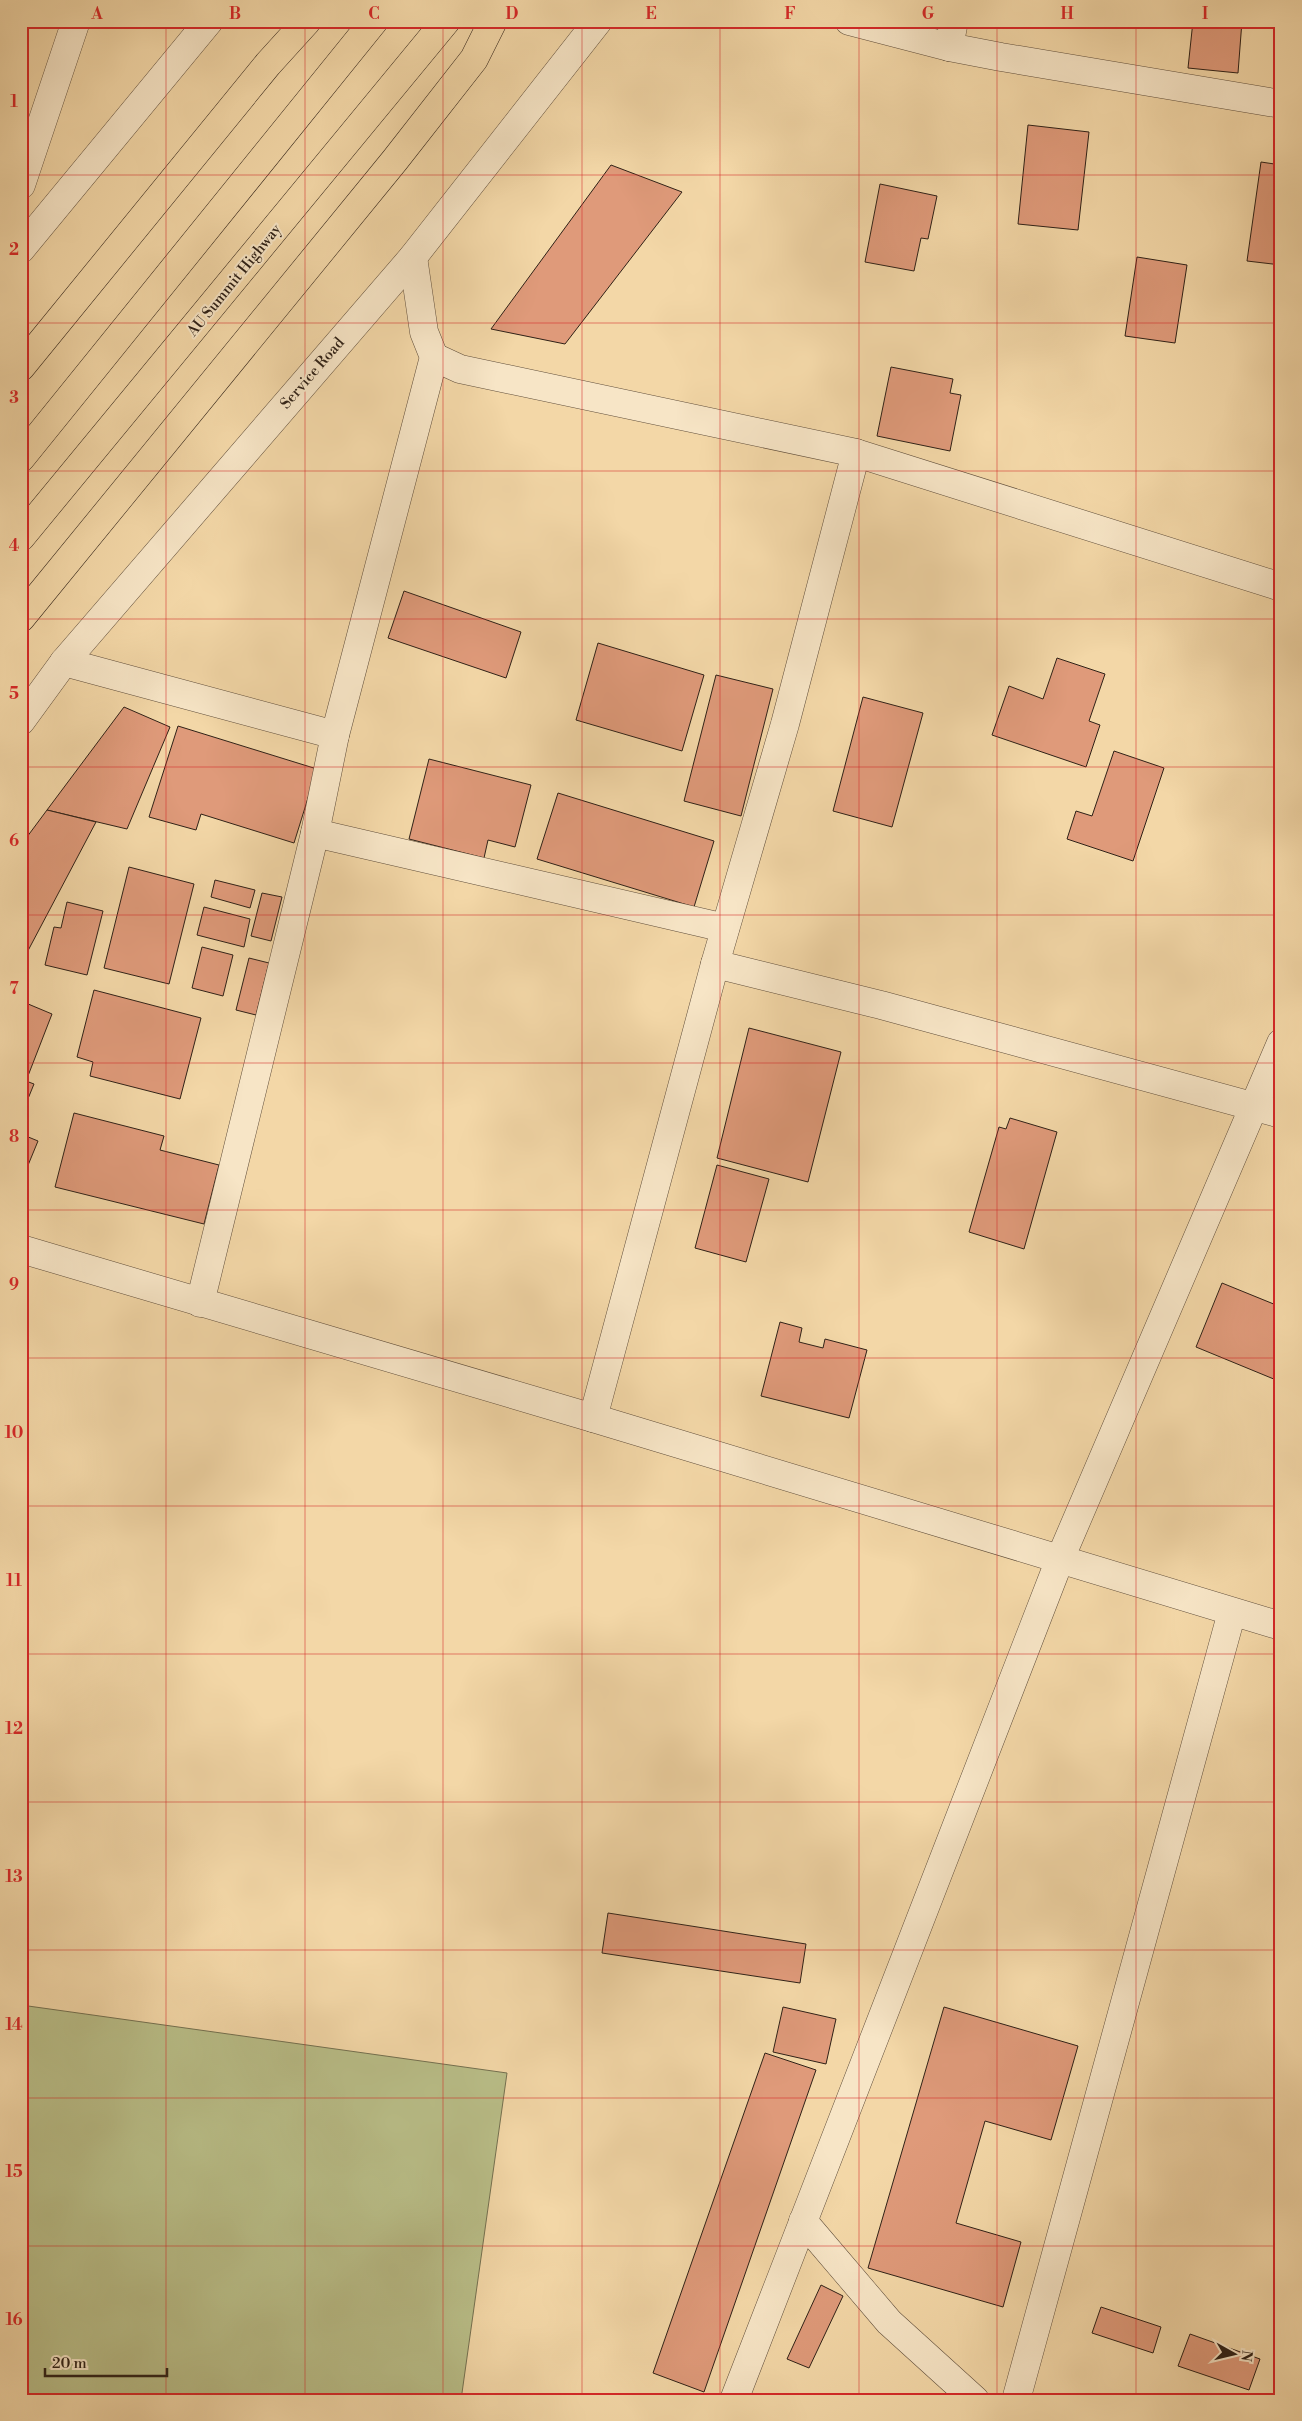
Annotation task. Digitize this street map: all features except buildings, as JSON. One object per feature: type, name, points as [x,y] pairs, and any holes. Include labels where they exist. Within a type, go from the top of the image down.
[{"type":"main road","points":[[21,367],[268,64],[307,21]]},
{"type":"main road","points":[[21,458],[374,21]]},
{"type":"main road","name":"AU Summit Highway","points":[[21,537],[446,21]]},
{"type":"main road","points":[[21,618],[395,160],[474,59],[493,21]]},
{"type":"street","points":[[21,185],[76,21]]},
{"type":"street","points":[[21,249],[210,21]]},
{"type":"street","name":"Service Road","points":[[21,721],[64,662],[413,257],[598,21]]},
{"type":"street","points":[[849,21],[952,34],[1281,104]]},
{"type":"street","points":[[200,1303],[315,833],[335,734],[434,357],[424,332],[413,257]]},
{"type":"street","points":[[434,357],[460,369],[856,453],[1281,587]]},
{"type":"street","points":[[592,1418],[725,928],[785,724],[856,453]]},
{"type":"street","points":[[64,662],[335,734]]},
{"type":"street","points":[[315,833],[725,928]]},
{"type":"street","points":[[715,964],[890,1007],[1281,1114]]},
{"type":"street","points":[[734,2400],[1060,1559],[1281,1043]]},
{"type":"street","points":[[21,1248],[1281,1626]]},
{"type":"street","points":[[1016,2400],[1232,1612]]},
{"type":"street","points":[[803,2221],[889,2322],[975,2400]]},
{"type":"green space","points":[[21,2005],[507,2073],[461,2400],[21,2400]]}]
